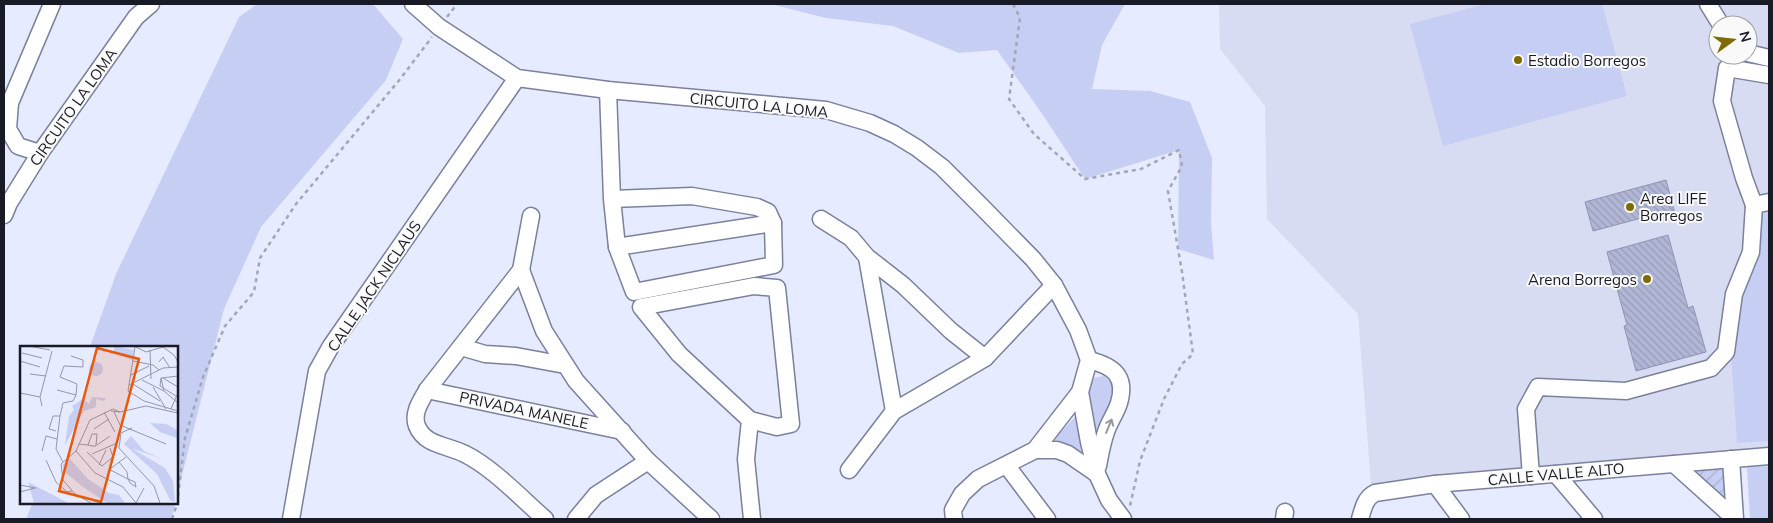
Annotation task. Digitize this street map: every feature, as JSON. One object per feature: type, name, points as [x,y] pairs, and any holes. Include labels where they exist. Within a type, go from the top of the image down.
[{"type":"street","points":[[40,153],[18,146],[8,130],[10,103],[52,4]]},
{"type":"street","name":"CIRCUITO LA LOMA","points":[[4,215],[9,203],[40,153],[136,17],[151,4]]},
{"type":"street","name":"CIRCUITO LA LOMA","points":[[413,4],[439,27],[517,78],[608,90],[826,110],[870,123],[894,134],[942,167],[1033,259],[1054,285],[1078,330],[1089,360]]},
{"type":"street","points":[[1708,4],[1715,15]]},
{"type":"street","points":[[1531,476],[1526,408],[1538,387],[1626,390],[1711,368],[1726,352],[1734,294],[1751,252],[1762,203],[1744,178],[1722,101],[1727,68],[1735,65]]},
{"type":"street","points":[[1746,65],[1769,75]]},
{"type":"street","name":"CALLE JACK NICLAUS","points":[[291,519],[317,371],[331,346],[517,78]]},
{"type":"street","points":[[608,90],[612,198],[617,247],[634,292],[774,265],[773,223],[768,212],[757,207],[692,196],[612,198]]},
{"type":"street","points":[[531,216],[521,270],[427,390],[416,410],[417,425],[428,441],[464,453],[484,465],[545,519]]},
{"type":"street","points":[[821,219],[851,238],[867,257],[903,285],[951,330],[985,358]]},
{"type":"street","points":[[617,247],[773,223]]},
{"type":"street","points":[[867,257],[894,411]]},
{"type":"street","name":"PRIVADA MANELE","points":[[521,270],[544,331],[576,381],[648,461],[711,519]]},
{"type":"street","points":[[849,470],[894,411],[985,358],[1054,285]]},
{"type":"street","points":[[754,286],[777,288],[790,424],[777,427],[750,420],[679,354],[642,307],[754,286]]},
{"type":"street","points":[[461,347],[485,354],[516,356],[566,365]]},
{"type":"street","points":[[954,519],[953,510],[962,494],[978,479],[1007,466],[1035,450],[1080,392],[1089,360],[1106,364],[1114,370],[1119,378],[1121,392],[1119,404],[1106,432],[1100,452],[1097,474]]},
{"type":"street","name":"PRIVADA MANELE","points":[[427,390],[622,430]]},
{"type":"street","points":[[1080,392],[1097,474],[1110,500],[1126,514]]},
{"type":"street","points":[[750,420],[746,459],[752,519]]},
{"type":"street","points":[[1035,450],[1057,450],[1068,454],[1097,474]]},
{"type":"street","name":"CALLE VALLE ALTO","points":[[1360,519],[1369,496],[1375,493],[1435,484],[1769,456]]},
{"type":"street","points":[[1731,460],[1735,519]]},
{"type":"street","points":[[576,519],[596,495],[648,461]]},
{"type":"street","points":[[1674,464],[1735,519]]},
{"type":"street","points":[[1007,466],[1047,519]]},
{"type":"street","points":[[1556,474],[1594,519]]},
{"type":"street","points":[[1435,484],[1461,519]]},
{"type":"path","points":[[178,496],[185,438],[203,377],[225,326],[254,292],[260,258],[296,204],[401,78],[457,4]]},
{"type":"path","points":[[1013,4],[1020,18],[1008,99],[1034,134],[1085,179],[1141,169],[1179,150],[1182,166],[1168,191],[1182,272],[1193,354],[1182,364],[1164,399],[1140,461],[1126,514]]},
{"type":"path","points":[[172,519],[177,503]]},
{"type":"shaded area","points":[[257,4],[373,4],[403,39],[386,80],[261,227],[224,309],[178,491],[178,346],[90,346],[116,274],[239,17]]},
{"type":"shaded area","points":[[771,4],[1125,4],[1102,45],[1092,89],[1150,91],[1190,102],[1212,158],[1211,223],[1214,260],[1178,249],[1179,150],[1085,179],[997,50],[959,53],[893,26],[826,18]]},
{"type":"shaded area","points":[[1219,4],[1769,4],[1769,447],[1432,476],[1371,485],[1358,314],[1267,219],[1265,106],[1220,49]]},
{"type":"shaded area","name":"Estadio Borregos","points":[[1485,4],[1602,4],[1627,96],[1443,146],[1410,24]]},
{"type":"shaded area","points":[[1769,212],[1769,441],[1737,443],[1731,355],[1738,295],[1758,214]]},
{"type":"shaded area","points":[[1104,376],[1113,385],[1109,408],[1095,449],[1088,412],[1087,392],[1093,379]]},
{"type":"shaded area","points":[[1075,417],[1086,461],[1071,446],[1054,439]]},
{"type":"shaded area","points":[[1726,465],[1729,504],[1685,468]]},
{"type":"shaded area","points":[[1769,466],[1769,519],[1750,519],[1747,467]]},
{"type":"shaded area","points":[[33,503],[176,503],[171,519],[26,519]]},
{"type":"building","name":"Area LIFE Borregos","points":[[1666,180],[1676,217],[1662,221],[1660,213],[1593,231],[1585,202]]},
{"type":"building","name":"Arena Borregos","points":[[1668,235],[1688,308],[1693,306],[1706,352],[1636,371],[1624,326],[1627,325],[1607,252]]},
{"type":"place","name":"Estadio Borregos","points":[[1518,60]]},
{"type":"place","name":"Area LIFE Borregos","points":[[1630,207]]},
{"type":"place","name":"Arena Borregos","points":[[1647,279]]}]
